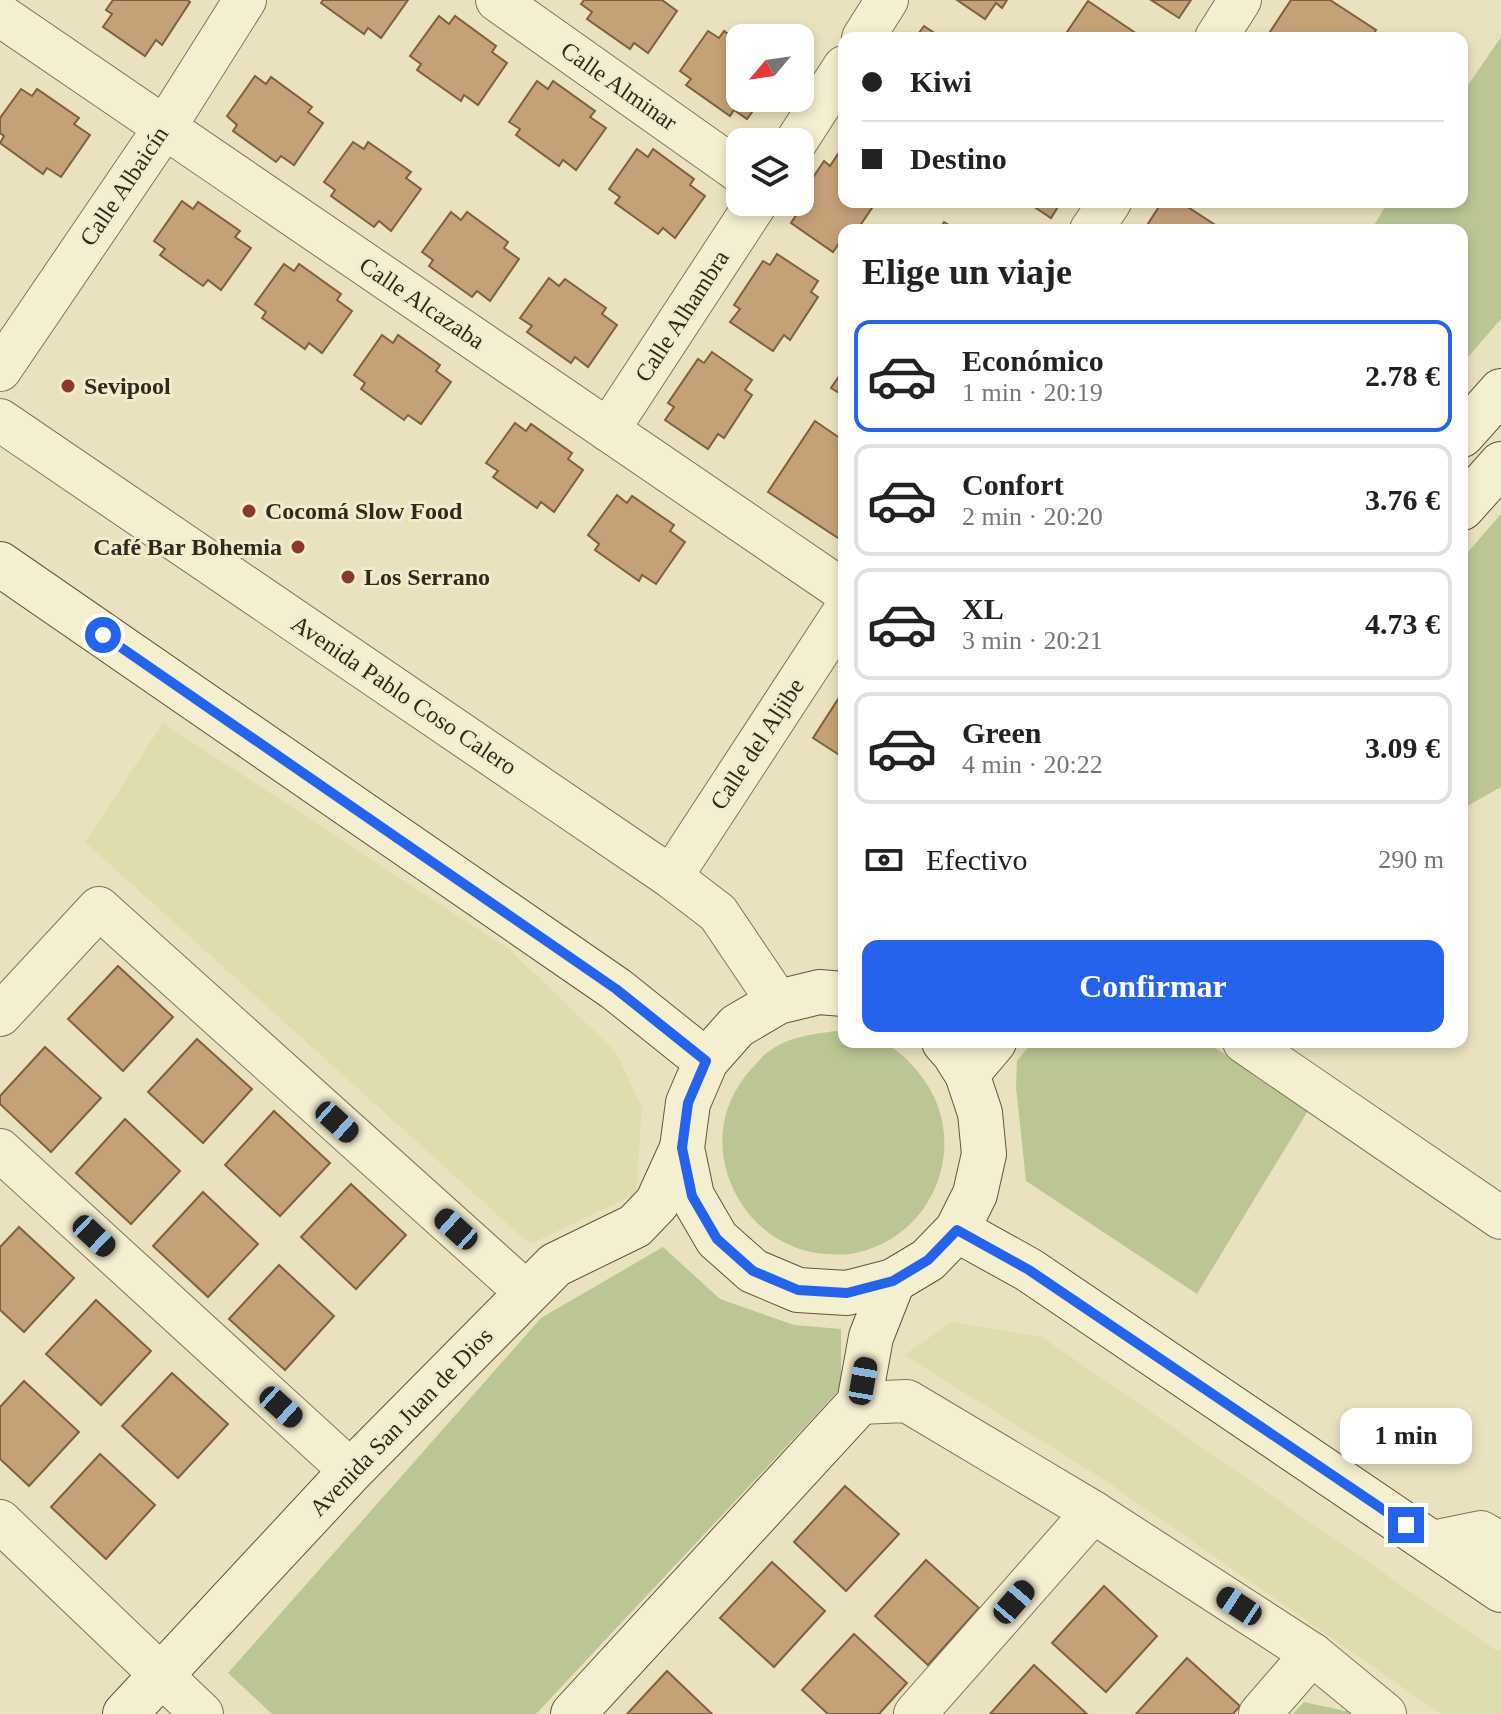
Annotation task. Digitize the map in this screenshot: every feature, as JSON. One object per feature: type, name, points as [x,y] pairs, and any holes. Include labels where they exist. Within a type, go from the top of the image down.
[{"type":"main road","points":[[1468,428],[1501,391]]},
{"type":"main road","points":[[1468,501],[1501,464]]},
{"type":"main road","points":[[0,564],[603,979],[706,1061]]},
{"type":"main road","points":[[838,994],[819,992],[778,1002],[737,1026],[706,1061],[688,1103],[682,1148],[692,1196],[717,1239],[753,1271],[798,1290],[847,1293],[893,1281],[928,1260],[957,1230],[975,1194],[984,1154],[969,1053]]},
{"type":"main road","name":"Avenida San Juan de Dios","points":[[125,1714],[351,1471],[555,1265],[635,1226],[657,1203],[682,1148]]},
{"type":"main road","points":[[957,1230],[1029,1270],[1501,1590]]},
{"type":"main road","points":[[573,1714],[859,1403],[871,1337],[893,1281]]},
{"type":"street","name":"Calle Albaicín","points":[[0,370],[165,127],[245,0]]},
{"type":"street","name":"Calle Alminar","points":[[497,0],[726,162]]},
{"type":"street","points":[[867,32],[887,0]]},
{"type":"street","points":[[1220,32],[1240,0]]},
{"type":"street","name":"Calle Alcazaba","points":[[0,15],[838,587]]},
{"type":"street","points":[[805,128],[838,76]]},
{"type":"street","name":"Calle Alhambra","points":[[608,430],[748,216]]},
{"type":"street","name":"Avenida Pablo Coso Calero","points":[[0,420],[671,877],[718,913],[778,1002]]},
{"type":"street","name":"Calle del Aljibe","points":[[671,877],[838,621]]},
{"type":"street","points":[[0,1015],[99,908],[527,1293]]},
{"type":"street","points":[[1253,1048],[1501,1218]]},
{"type":"street","points":[[0,1150],[351,1471]]},
{"type":"street","points":[[859,1403],[907,1401],[1093,1512],[1312,1654],[1385,1714]]},
{"type":"street","points":[[915,1714],[1093,1512]]},
{"type":"street","points":[[0,1521],[202,1714]]},
{"type":"street","points":[[1432,1542],[1481,1532],[1501,1544]]},
{"type":"street","points":[[1260,1714],[1312,1654]]},
{"type":"shaded area","points":[[163,723],[510,950],[615,1051],[642,1107],[636,1194],[530,1244],[85,842]]},
{"type":"shaded area","points":[[952,1322],[1042,1337],[1501,1654],[1501,1714],[1441,1714],[1100,1477],[904,1355]]},
{"type":"green space","points":[[1501,37],[1501,319],[1468,357],[1468,224],[1375,224],[1384,208],[1468,208],[1468,85]]},
{"type":"green space","points":[[1501,514],[1501,787],[1468,806],[1468,552]]},
{"type":"green space","points":[[838,1031],[838,1048],[892,1048],[901,1054],[918,1072],[935,1098],[943,1126],[944,1155],[937,1182],[924,1208],[905,1229],[880,1245],[850,1254],[813,1252],[778,1239],[748,1213],[726,1168],[723,1131],[726,1114],[742,1080],[763,1056],[776,1047],[809,1035]]},
{"type":"green space","points":[[1027,1048],[1215,1048],[1309,1109],[1197,1294],[1026,1181],[1016,1087],[1017,1061]]},
{"type":"green space","points":[[663,1247],[720,1299],[794,1325],[841,1329],[841,1388],[536,1714],[272,1714],[228,1673],[541,1318]]},
{"type":"green space","points":[[1304,1702],[1359,1714],[1293,1714]]},
{"type":"building","points":[[113,0],[190,2],[162,45],[156,40],[145,56],[103,27],[112,14],[106,10]]},
{"type":"building","points":[[323,0],[408,0],[381,38],[368,28],[364,34],[321,3]]},
{"type":"building","points":[[584,0],[662,0],[677,11],[648,53],[634,43],[630,49],[587,19],[592,12],[581,4]]},
{"type":"building","points":[[957,0],[1007,0],[1002,8],[996,3],[985,19]]},
{"type":"building","points":[[1151,0],[1191,0],[1179,18]]},
{"type":"building","points":[[1291,0],[1330,0],[1376,30],[1374,32],[1270,32]]},
{"type":"building","points":[[1088,1],[1134,32],[1067,32]]},
{"type":"building","points":[[439,16],[449,24],[455,16],[496,46],[492,52],[507,63],[478,105],[464,95],[461,101],[417,70],[421,64],[410,56]]},
{"type":"building","points":[[924,26],[933,32],[920,32]]},
{"type":"building","points":[[708,31],[719,38],[724,31],[726,32],[726,112],[733,112],[730,116],[686,85],[691,79],[680,71]]},
{"type":"building","points":[[255,76],[266,84],[271,77],[312,107],[308,112],[323,123],[294,165],[281,156],[276,162],[233,131],[237,125],[227,116]]},
{"type":"building","points":[[537,81],[548,89],[553,81],[595,111],[590,117],[606,128],[576,170],[563,160],[559,166],[516,135],[520,129],[509,122]]},
{"type":"building","points":[[21,89],[32,96],[37,89],[79,118],[74,124],[90,135],[61,177],[47,168],[43,174],[0,143],[4,136],[0,133],[0,118]]},
{"type":"building","points":[[737,112],[752,112],[747,119]]},
{"type":"building","points":[[353,142],[364,149],[368,142],[411,172],[406,178],[421,189],[391,231],[379,221],[374,227],[331,196],[335,190],[324,182]]},
{"type":"building","points":[[637,149],[648,157],[653,149],[694,179],[690,185],[705,196],[675,238],[663,228],[658,234],[615,203],[620,197],[609,189]]},
{"type":"building","points":[[838,154],[838,208],[872,208],[861,224],[838,224],[838,245],[833,252],[791,223],[796,216],[814,216],[814,176],[824,161],[830,166]]},
{"type":"building","points":[[182,201],[193,209],[198,202],[240,231],[235,237],[251,248],[221,290],[208,280],[203,286],[160,255],[165,249],[154,241]]},
{"type":"building","points":[[1036,208],[1057,208],[1051,218]]},
{"type":"building","points":[[1158,208],[1189,208],[1214,224],[1148,224]]},
{"type":"building","points":[[451,212],[461,220],[467,212],[508,242],[504,248],[519,259],[490,301],[477,291],[472,297],[429,266],[433,260],[422,252]]},
{"type":"building","points":[[777,254],[818,281],[811,292],[818,297],[790,340],[784,335],[773,351],[730,322],[740,309],[734,305],[763,261],[770,265]]},
{"type":"building","points":[[284,264],[294,271],[299,264],[341,294],[337,300],[352,311],[322,353],[309,343],[305,349],[262,318],[266,312],[255,304]]},
{"type":"building","points":[[549,278],[559,286],[565,279],[606,308],[602,314],[617,325],[588,367],[575,357],[571,363],[527,332],[532,326],[520,318]]},
{"type":"building","points":[[382,335],[393,343],[398,335],[440,365],[436,371],[451,382],[421,424],[408,415],[404,420],[361,389],[365,383],[354,375]]},
{"type":"building","points":[[712,352],[752,380],[745,390],[752,395],[724,438],[718,434],[708,449],[665,420],[674,407],[668,403],[698,359],[704,363]]},
{"type":"building","points":[[838,378],[838,392],[831,388]]},
{"type":"building","points":[[815,421],[838,437],[838,538],[768,492]]},
{"type":"building","points":[[515,423],[526,431],[531,424],[572,453],[568,459],[583,470],[554,512],[541,502],[537,508],[493,477],[498,471],[486,463]]},
{"type":"building","points":[[617,495],[627,503],[632,496],[674,525],[670,531],[685,542],[656,584],[642,575],[639,581],[595,550],[599,544],[588,535]]},
{"type":"building","points":[[838,699],[838,754],[813,738]]},
{"type":"building","points":[[118,966],[173,1017],[123,1071],[68,1019]]},
{"type":"building","points":[[197,1039],[252,1089],[203,1143],[148,1092]]},
{"type":"building","points":[[45,1047],[101,1098],[51,1152],[0,1104],[0,1096]]},
{"type":"building","points":[[274,1111],[330,1163],[280,1216],[225,1165]]},
{"type":"building","points":[[125,1119],[180,1171],[131,1224],[76,1173]]},
{"type":"building","points":[[351,1184],[406,1235],[356,1289],[301,1237]]},
{"type":"building","points":[[203,1192],[258,1244],[208,1297],[153,1246]]},
{"type":"building","points":[[19,1227],[74,1278],[24,1332],[0,1310],[0,1247]]},
{"type":"building","points":[[279,1265],[334,1316],[285,1370],[229,1319]]},
{"type":"building","points":[[96,1300],[151,1351],[101,1405],[46,1354]]},
{"type":"building","points":[[172,1373],[228,1424],[178,1478],[122,1426]]},
{"type":"building","points":[[24,1381],[79,1432],[29,1486],[0,1459],[0,1407]]},
{"type":"building","points":[[100,1454],[155,1505],[106,1559],[51,1507]]},
{"type":"building","points":[[845,1486],[899,1534],[846,1591],[794,1542]]},
{"type":"building","points":[[926,1560],[979,1608],[928,1665],[875,1616]]},
{"type":"building","points":[[772,1562],[825,1611],[774,1667],[720,1618]]},
{"type":"building","points":[[1104,1586],[1157,1636],[1106,1692],[1052,1643]]},
{"type":"building","points":[[854,1634],[907,1683],[879,1714],[828,1714],[802,1690]]},
{"type":"building","points":[[1187,1658],[1240,1706],[1233,1714],[1136,1714]]},
{"type":"building","points":[[1034,1665],[1087,1714],[990,1714]]},
{"type":"building","points":[[667,1671],[712,1714],[627,1714]]},
{"type":"place","name":"Sevipool","points":[[68,386]]},
{"type":"place","name":"Cocomá Slow Food","points":[[249,511]]},
{"type":"place","name":"Café Bar Bohemia","points":[[298,547]]},
{"type":"place","name":"Los Serrano","points":[[348,577]]},
{"type":"route","points":[[103,635],[616,989],[706,1061],[688,1103],[682,1148],[692,1196],[717,1239],[753,1271],[798,1290],[847,1293],[893,1281],[928,1260],[957,1230],[1029,1270],[1406,1525]]}]
